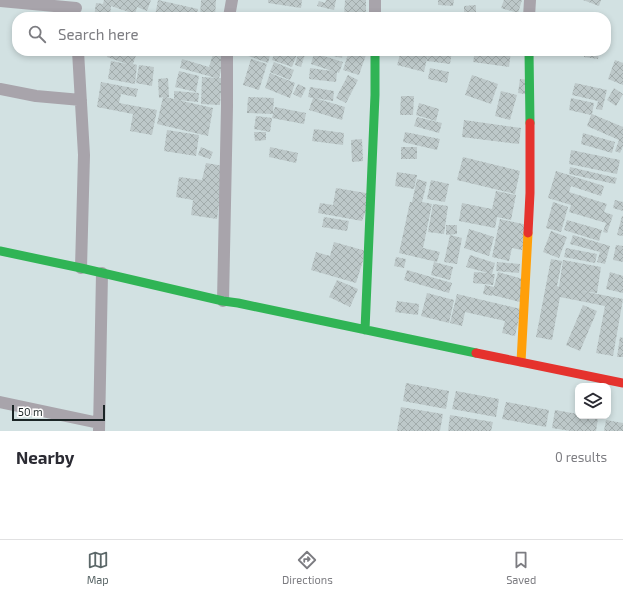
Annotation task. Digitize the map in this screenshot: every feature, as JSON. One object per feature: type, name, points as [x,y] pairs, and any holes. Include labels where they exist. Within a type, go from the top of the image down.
[{"type":"street","points":[[230,12],[232,0]]},
{"type":"street","points":[[375,0],[375,12]]},
{"type":"street","points":[[529,12],[530,0]]},
{"type":"street","points":[[0,1],[76,8]]},
{"type":"street","points":[[78,56],[84,155],[82,268]]},
{"type":"street","points":[[223,301],[227,56]]},
{"type":"street","points":[[365,330],[375,95],[375,56]]},
{"type":"street","points":[[521,362],[530,193],[529,56]]},
{"type":"street","points":[[0,89],[36,96],[81,100]]},
{"type":"street","points":[[0,251],[82,268],[223,301],[623,383]]},
{"type":"street","points":[[0,402],[99,427],[102,273]]},
{"type":"building","points":[[104,0],[151,0],[147,11],[137,7],[136,12],[129,12],[111,6],[110,12],[95,12],[96,3],[103,4]]},
{"type":"building","points":[[158,0],[198,9],[197,12],[156,12]]},
{"type":"building","points":[[201,0],[216,0],[215,12],[200,12]]},
{"type":"building","points":[[268,0],[302,0],[301,8],[268,3]]},
{"type":"building","points":[[326,0],[336,0],[334,10],[317,6],[319,1],[325,3]]},
{"type":"building","points":[[345,0],[366,0],[366,12],[344,12]]},
{"type":"building","points":[[438,0],[454,0],[453,6],[438,5]]},
{"type":"building","points":[[504,0],[522,0],[518,12],[501,8]]},
{"type":"building","points":[[583,0],[601,0],[599,6]]},
{"type":"building","points":[[476,5],[476,12],[464,12],[464,6]]},
{"type":"building","points":[[136,56],[133,64],[137,65],[135,84],[108,79],[111,61],[127,64],[107,57]]},
{"type":"building","points":[[212,56],[225,56],[219,78],[222,78],[220,105],[201,104],[202,77],[216,78],[180,68],[182,59],[209,67]]},
{"type":"building","points":[[249,56],[270,56],[268,63]]},
{"type":"building","points":[[273,56],[296,56],[292,67],[272,60]]},
{"type":"building","points":[[298,56],[304,56],[301,67],[295,65]]},
{"type":"building","points":[[313,56],[324,56],[343,62],[339,73],[337,72],[336,82],[309,79],[310,68],[332,71],[311,64]]},
{"type":"building","points":[[347,56],[366,56],[359,75],[343,70]]},
{"type":"building","points":[[400,56],[428,56],[424,72],[397,65]]},
{"type":"building","points":[[428,56],[451,56],[450,64],[427,61]]},
{"type":"building","points":[[474,56],[510,56],[509,67],[473,62]]},
{"type":"building","points":[[584,56],[598,56],[598,59]]},
{"type":"building","points":[[251,59],[267,64],[259,90],[243,85]]},
{"type":"building","points":[[615,60],[623,63],[623,85],[608,79]]},
{"type":"building","points":[[274,62],[294,70],[290,80],[270,72]]},
{"type":"building","points":[[139,65],[154,67],[152,86],[136,83]]},
{"type":"building","points":[[430,68],[449,72],[447,83],[428,79]]},
{"type":"building","points":[[179,71],[199,76],[196,92],[175,87]]},
{"type":"building","points":[[270,73],[295,83],[290,98],[265,88]]},
{"type":"building","points":[[348,75],[358,80],[346,103],[336,98]]},
{"type":"building","points":[[472,75],[498,84],[491,104],[465,95]]},
{"type":"building","points":[[168,78],[169,97],[166,97],[174,99],[174,91],[199,93],[198,102],[178,100],[213,108],[208,136],[157,124],[163,97],[159,98],[158,79]]},
{"type":"building","points":[[520,79],[531,80],[530,95],[518,93]]},
{"type":"building","points":[[101,82],[138,89],[136,97],[121,94],[119,103],[157,110],[152,135],[130,131],[133,114],[97,107]]},
{"type":"building","points":[[575,83],[607,90],[602,110],[596,109],[598,101],[572,95]]},
{"type":"building","points":[[298,84],[306,88],[301,98],[293,94]]},
{"type":"building","points":[[310,87],[334,91],[333,101],[315,98],[345,107],[342,120],[309,110],[313,98],[308,97]]},
{"type":"building","points":[[614,88],[623,94],[616,106],[607,100]]},
{"type":"building","points":[[501,91],[517,95],[510,120],[495,116]]},
{"type":"building","points":[[401,96],[414,96],[413,115],[400,115]]},
{"type":"building","points":[[248,97],[274,98],[273,113],[275,107],[306,113],[304,124],[272,118],[273,114],[247,113]]},
{"type":"building","points":[[571,98],[594,103],[592,114],[623,127],[623,146],[620,153],[615,151],[619,140],[587,126],[591,115],[569,110]]},
{"type":"building","points":[[419,103],[439,109],[436,121],[416,115]]},
{"type":"building","points":[[256,116],[272,118],[270,132],[254,129]]},
{"type":"building","points":[[417,117],[442,123],[439,133],[414,126]]},
{"type":"building","points":[[464,120],[521,128],[519,144],[462,137]]},
{"type":"building","points":[[314,129],[344,133],[343,145],[312,141]]},
{"type":"building","points":[[167,130],[199,135],[196,156],[164,151]]},
{"type":"building","points":[[254,132],[266,132],[266,140],[255,141]]},
{"type":"building","points":[[405,132],[440,139],[437,150],[403,142]]},
{"type":"building","points":[[583,133],[615,142],[612,153],[581,144]]},
{"type":"building","points":[[362,139],[363,161],[352,162],[351,140]]},
{"type":"building","points":[[201,147],[213,152],[210,159],[198,155]]},
{"type":"building","points":[[270,147],[298,153],[296,163],[269,157]]},
{"type":"building","points":[[401,147],[417,147],[417,159],[401,159]]},
{"type":"building","points":[[571,150],[620,160],[617,174],[569,164]]},
{"type":"building","points":[[463,157],[520,171],[515,194],[457,180]]},
{"type":"building","points":[[206,163],[224,166],[217,219],[191,215],[193,200],[176,197],[179,177],[202,180]]},
{"type":"building","points":[[570,167],[617,178],[615,184],[569,174]]},
{"type":"building","points":[[556,171],[604,186],[601,196],[571,186],[569,192],[607,204],[604,212],[613,215],[607,233],[603,232],[606,223],[569,212],[571,205],[548,198]]},
{"type":"building","points":[[397,172],[417,175],[414,189],[395,186]]},
{"type":"building","points":[[417,179],[427,182],[422,202],[432,204],[423,248],[440,252],[437,262],[399,253],[410,202],[412,202]]},
{"type":"building","points":[[431,180],[449,184],[445,202],[427,199]]},
{"type":"building","points":[[336,188],[372,194],[362,221],[318,213],[320,203],[333,205]]},
{"type":"building","points":[[496,191],[516,195],[511,220],[497,217],[495,228],[459,221],[462,203],[492,209]]},
{"type":"building","points":[[615,200],[623,202],[623,211],[613,208]]},
{"type":"building","points":[[553,202],[568,207],[561,232],[546,228]]},
{"type":"building","points":[[433,204],[448,206],[444,234],[428,232]]},
{"type":"building","points":[[623,216],[623,236],[617,235]]},
{"type":"building","points":[[324,217],[349,221],[347,231],[322,227]]},
{"type":"building","points":[[500,219],[527,225],[522,250],[512,248],[509,261],[492,257]]},
{"type":"building","points":[[567,220],[602,230],[599,241],[564,230]]},
{"type":"building","points":[[446,225],[457,225],[457,234],[446,235]]},
{"type":"building","points":[[469,229],[494,237],[489,256],[464,248]]},
{"type":"building","points":[[551,231],[567,237],[559,258],[543,252]]},
{"type":"building","points":[[450,235],[462,238],[457,264],[444,262]]},
{"type":"building","points":[[573,235],[610,246],[605,264],[597,262],[600,252],[570,244]]},
{"type":"building","points":[[334,242],[366,251],[356,283],[311,270],[316,252],[330,256]]},
{"type":"building","points":[[616,245],[623,246],[623,262],[613,260]]},
{"type":"building","points":[[566,248],[597,254],[595,263],[564,257]]},
{"type":"building","points":[[470,255],[495,263],[492,274],[495,274],[493,285],[473,283],[474,272],[488,273],[466,267]]},
{"type":"building","points":[[396,257],[406,259],[404,268],[394,266]]},
{"type":"building","points":[[551,259],[562,261],[557,286],[559,287],[563,260],[601,267],[597,293],[582,291],[623,299],[613,356],[596,353],[605,306],[560,297],[552,340],[536,337]]},
{"type":"building","points":[[434,262],[453,267],[450,280],[431,275]]},
{"type":"building","points":[[497,262],[520,264],[519,273],[496,271]]},
{"type":"building","points":[[407,270],[452,283],[449,293],[404,280]]},
{"type":"building","points":[[498,272],[526,280],[520,302],[483,294],[485,285],[494,287]]},
{"type":"building","points":[[610,272],[623,276],[623,293],[606,289]]},
{"type":"building","points":[[337,280],[358,289],[350,307],[329,297]]},
{"type":"building","points":[[427,293],[454,300],[449,323],[421,316]]},
{"type":"building","points":[[457,294],[521,309],[515,336],[502,333],[505,321],[465,312],[462,326],[450,323]]},
{"type":"building","points":[[397,301],[419,304],[418,315],[395,312]]},
{"type":"building","points":[[583,305],[597,311],[580,351],[566,345]]},
{"type":"building","points":[[620,337],[623,338],[623,357],[617,357]]},
{"type":"building","points":[[406,383],[449,391],[446,409],[403,401]]},
{"type":"building","points":[[456,391],[499,399],[496,417],[452,409]]},
{"type":"building","points":[[506,402],[549,410],[546,427],[502,419]]},
{"type":"building","points":[[401,407],[443,414],[440,431],[397,431]]},
{"type":"building","points":[[555,410],[575,413],[575,419],[598,419],[596,431],[571,431],[552,428]]},
{"type":"building","points":[[450,415],[493,422],[491,431],[448,431]]},
{"type":"building","points":[[606,420],[623,423],[623,431],[604,431]]},
{"type":"traffic: fast","points":[[365,330],[375,95],[375,56]]},
{"type":"traffic: fast","points":[[529,56],[530,123]]},
{"type":"traffic: fast","points":[[0,251],[223,301],[476,353]]},
{"type":"traffic: slow","points":[[521,362],[528,233]]},
{"type":"traffic: jam","points":[[528,233],[530,193],[530,123]]},
{"type":"traffic: jam","points":[[476,353],[623,383]]}]
